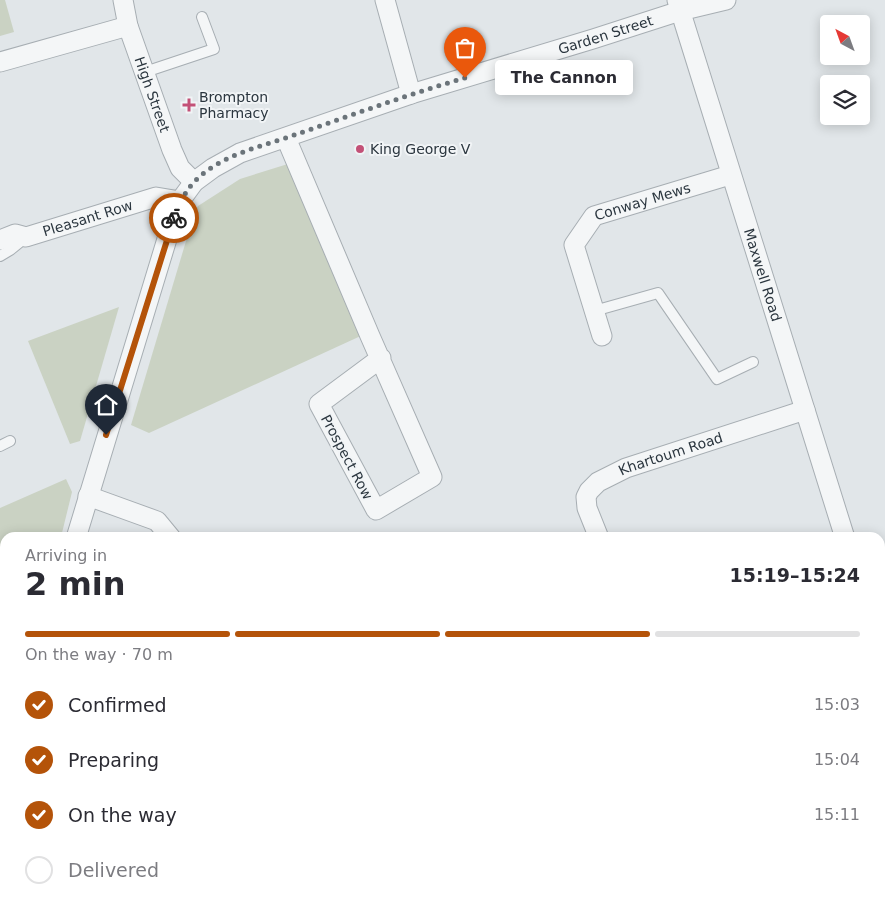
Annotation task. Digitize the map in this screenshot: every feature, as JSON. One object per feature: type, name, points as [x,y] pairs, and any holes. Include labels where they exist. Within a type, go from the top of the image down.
[{"type":"street","name":"High Street","points":[[123,0],[128,26],[172,150],[180,168],[194,182]]},
{"type":"street","points":[[386,0],[411,94]]},
{"type":"street","name":"Garden Street","points":[[78,532],[180,201],[194,182],[213,168],[240,153],[411,94],[593,39],[678,6],[726,0]]},
{"type":"street","name":"Maxwell Road","points":[[678,6],[843,532]]},
{"type":"street","points":[[0,62],[128,26]]},
{"type":"street","name":"Prospect Row","points":[[286,138],[432,477],[376,510],[319,404],[380,358]]},
{"type":"street","name":"Conway Mews","points":[[602,336],[574,245],[594,216],[730,174]]},
{"type":"street","name":"Pleasant Row","points":[[0,240],[15,234],[26,237],[156,197],[180,201]]},
{"type":"street","name":"Khartoum Road","points":[[597,532],[587,508],[586,498],[589,491],[602,479],[626,468],[676,451],[805,410]]},
{"type":"street","points":[[88,496],[158,521],[166,532]]},
{"type":"lane","points":[[144,72],[214,49],[202,17]]},
{"type":"lane","points":[[0,256],[26,237]]},
{"type":"lane","points":[[594,311],[658,293],[717,379],[753,362]]},
{"type":"lane","points":[[0,446],[10,442]]},
{"type":"green space","points":[[0,0],[5,0],[14,32],[0,36]]},
{"type":"green space","points":[[291,163],[365,334],[149,433],[131,425],[198,206],[240,179]]},
{"type":"green space","points":[[119,307],[80,441],[70,444],[28,341]]},
{"type":"green space","points":[[66,479],[72,492],[62,532],[0,532],[0,508]]},
{"type":"way so far","points":[[174,218],[180,201],[194,182],[213,168],[240,153],[411,94],[465,78]]},
{"type":"place","name":"The Cannon","points":[[465,78]]},
{"type":"place","name":"Brompton Pharmacy","points":[[189,105]]},
{"type":"place","name":"King George V","points":[[360,149]]},
{"type":"route","points":[[106,435],[174,218]]}]
